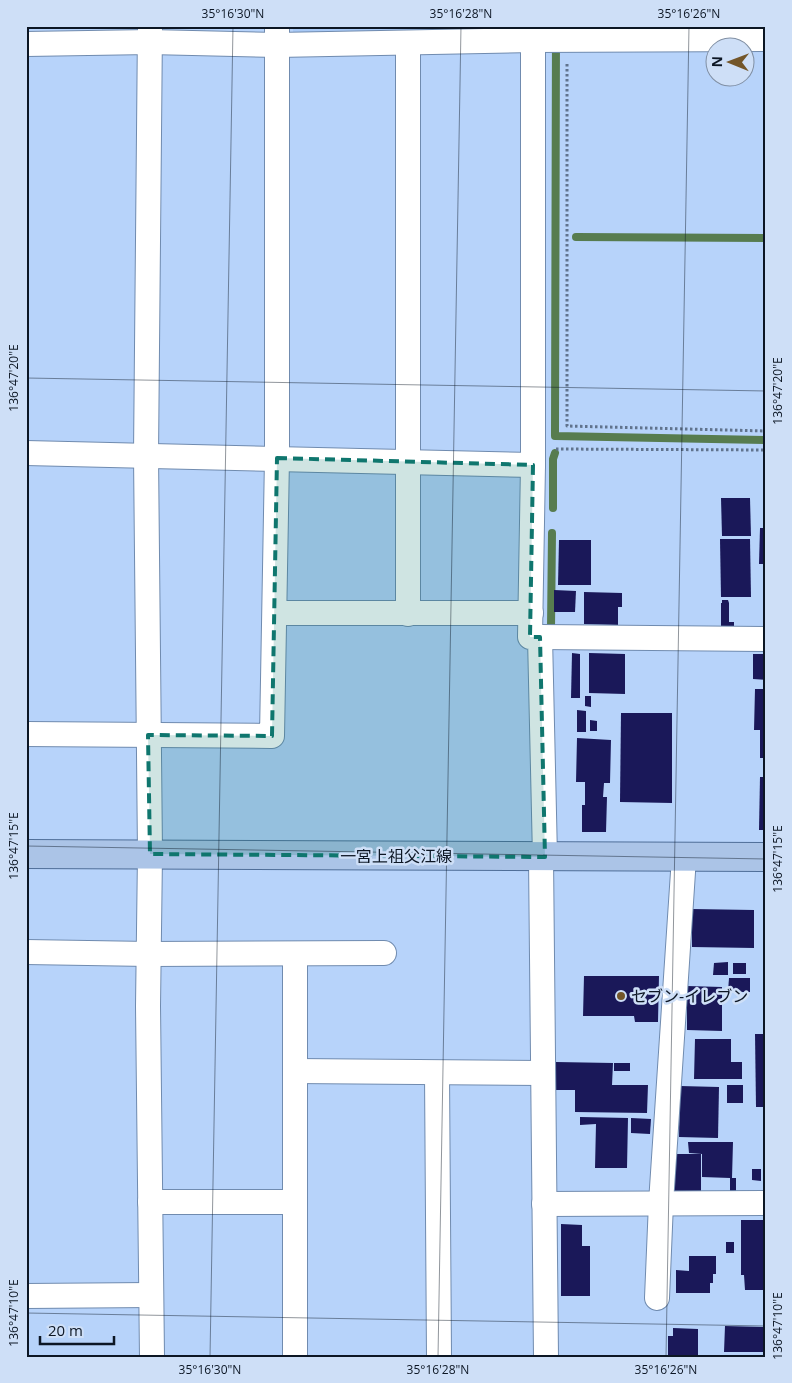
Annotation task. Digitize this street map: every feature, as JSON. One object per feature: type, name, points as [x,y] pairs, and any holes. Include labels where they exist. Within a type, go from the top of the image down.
[{"type":"main road","name":"一宮上祖父江線","points":[[26,854],[766,857]]},
{"type":"street","points":[[150,34],[146,456],[152,1357]]},
{"type":"street","points":[[26,44],[150,34],[277,36],[408,43],[549,37],[766,39]]},
{"type":"street","points":[[26,734],[272,736],[277,458],[277,36]]},
{"type":"street","points":[[549,37],[533,457],[530,637],[766,639]]},
{"type":"street","points":[[408,43],[408,614]]},
{"type":"street","points":[[26,453],[408,462],[533,457]]},
{"type":"street","points":[[275,613],[530,613]]},
{"type":"street","points":[[540,637],[546,1357]]},
{"type":"street","points":[[657,1298],[661,1203],[684,857]]},
{"type":"street","points":[[26,952],[384,954]]},
{"type":"street","points":[[295,954],[295,1357]]},
{"type":"street","points":[[295,1071],[543,1073]]},
{"type":"street","points":[[437,1072],[439,1357]]},
{"type":"street","points":[[150,1202],[295,1202]]},
{"type":"street","points":[[544,1204],[766,1203]]},
{"type":"street","points":[[26,1296],[151,1296]]},
{"type":"path","points":[[549,37],[567,426],[766,431]]},
{"type":"path","points":[[533,457],[766,450]]},
{"type":"highlighted area","points":[[277,458],[533,465],[530,637],[540,637],[545,857],[150,854],[148,735],[272,736]]},
{"type":"shaded area","points":[[160,26],[265,26],[265,29],[160,29]]},
{"type":"shaded area","points":[[293,26],[519,26],[519,30],[293,33]]},
{"type":"building","points":[[721,498],[750,498],[751,536],[722,536]]},
{"type":"building","points":[[760,528],[766,528],[766,564],[759,564]]},
{"type":"building","points":[[720,539],[750,539],[751,597],[721,597]]},
{"type":"building","points":[[559,540],[591,540],[591,585],[558,585]]},
{"type":"building","points":[[554,590],[576,591],[575,612],[554,612]]},
{"type":"building","points":[[584,592],[622,593],[622,607],[618,607],[618,625],[584,624]]},
{"type":"building","points":[[722,600],[728,600],[729,622],[734,622],[734,630],[721,630]]},
{"type":"building","points":[[572,653],[580,654],[580,698],[571,698]]},
{"type":"building","points":[[589,653],[625,654],[625,694],[589,693]]},
{"type":"building","points":[[753,654],[766,654],[766,680],[753,679]]},
{"type":"building","points":[[755,689],[766,689],[766,758],[760,758],[760,730],[754,730]]},
{"type":"building","points":[[585,696],[591,696],[591,707],[585,706]]},
{"type":"building","points":[[577,710],[586,711],[586,732],[577,732]]},
{"type":"building","points":[[621,713],[672,713],[672,803],[620,802]]},
{"type":"building","points":[[590,720],[597,721],[597,731],[590,731]]},
{"type":"building","points":[[577,738],[611,740],[610,783],[604,783],[603,797],[607,797],[606,832],[582,832],[582,805],[585,805],[585,782],[576,782]]},
{"type":"building","points":[[760,777],[766,777],[766,830],[759,830]]},
{"type":"building","points":[[692,909],[754,910],[754,948],[692,947]]},
{"type":"building","points":[[728,962],[728,975],[713,975],[714,963]]},
{"type":"building","points":[[733,963],[746,963],[746,974],[733,974]]},
{"type":"building","name":"セブン-イレブン","points":[[584,976],[659,976],[658,1022],[635,1022],[634,1016],[583,1016]]},
{"type":"building","points":[[729,978],[750,978],[750,992],[728,992]]},
{"type":"building","points":[[687,986],[722,987],[722,1031],[687,1030]]},
{"type":"building","points":[[755,1034],[766,1034],[766,1107],[756,1107]]},
{"type":"building","points":[[695,1039],[731,1039],[731,1062],[742,1062],[742,1079],[694,1079]]},
{"type":"building","points":[[556,1062],[613,1063],[612,1085],[648,1085],[647,1113],[575,1112],[575,1090],[556,1090]]},
{"type":"building","points":[[614,1063],[630,1063],[630,1071],[614,1071]]},
{"type":"building","points":[[727,1085],[743,1085],[743,1103],[727,1103]]},
{"type":"building","points":[[680,1086],[719,1087],[718,1138],[679,1137]]},
{"type":"building","points":[[580,1117],[628,1118],[627,1168],[595,1168],[596,1124],[580,1125]]},
{"type":"building","points":[[631,1118],[651,1119],[650,1134],[631,1133]]},
{"type":"building","points":[[688,1142],[733,1142],[732,1178],[736,1178],[736,1194],[730,1194],[730,1178],[702,1177],[702,1154],[689,1153]]},
{"type":"building","points":[[675,1154],[701,1154],[701,1195],[674,1195]]},
{"type":"building","points":[[752,1169],[761,1169],[761,1181],[752,1180]]},
{"type":"building","points":[[741,1220],[766,1220],[766,1290],[745,1290],[744,1275],[741,1275]]},
{"type":"building","points":[[561,1224],[582,1225],[582,1246],[590,1246],[590,1296],[561,1296]]},
{"type":"building","points":[[726,1242],[734,1242],[734,1253],[726,1253]]},
{"type":"building","points":[[689,1256],[716,1256],[716,1274],[713,1274],[713,1283],[710,1283],[710,1293],[676,1293],[676,1270],[689,1271]]},
{"type":"building","points":[[725,1326],[764,1327],[766,1350],[764,1352],[724,1352]]},
{"type":"building","points":[[673,1328],[698,1329],[698,1357],[668,1357],[668,1336],[673,1336]]},
{"type":"waterway","points":[[556,26],[555,436],[766,440]]},
{"type":"waterway","points":[[576,237],[766,238]]},
{"type":"waterway","points":[[553,508],[553,459],[555,453]]},
{"type":"waterway","points":[[551,628],[552,533]]},
{"type":"place","name":"セブン-イレブン","points":[[621,996]]}]
